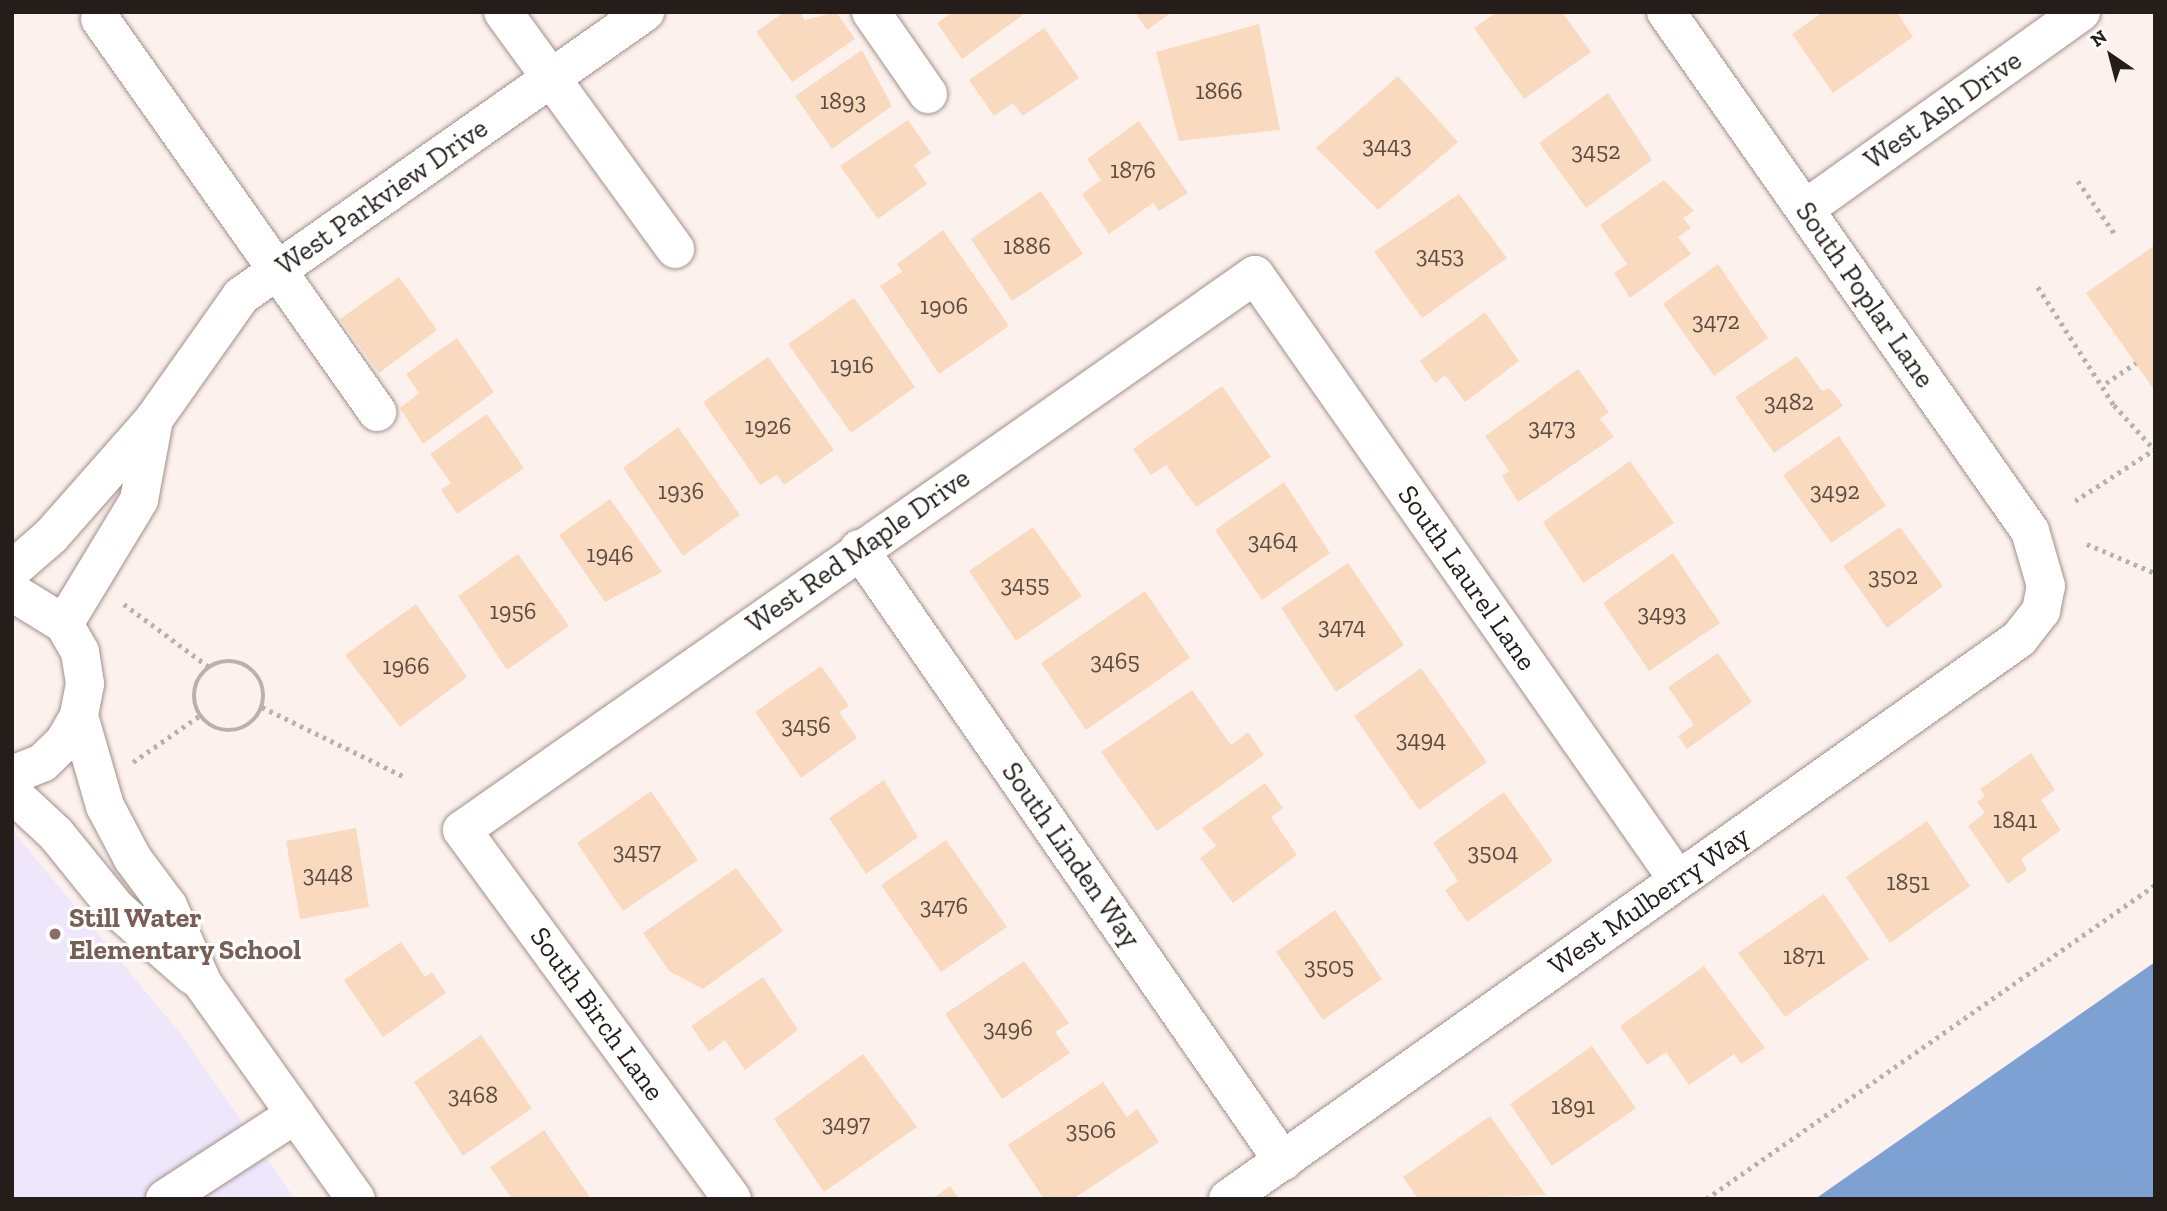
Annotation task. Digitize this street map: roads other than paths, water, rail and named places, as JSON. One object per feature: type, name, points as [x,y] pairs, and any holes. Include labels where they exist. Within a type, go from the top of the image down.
[{"type":"street","points":[[503,12],[548,79],[675,249]]},
{"type":"street","name":"West Parkview Drive","points":[[12,570],[51,536],[154,419],[241,296],[645,12]]},
{"type":"street","points":[[871,12],[928,94]]},
{"type":"street","name":"South Poplar Lane","points":[[1667,12],[2030,531],[2046,586]]},
{"type":"street","name":"West Ash Drive","points":[[1805,209],[2081,12]]},
{"type":"street","points":[[100,19],[275,273],[377,412]]},
{"type":"street","name":"West Red Maple Drive","points":[[462,830],[859,549],[1255,275]]},
{"type":"street","name":"South Laurel Lane","points":[[1255,275],[1678,880]]},
{"type":"street","name":"West Parkview Drive","points":[[64,624],[139,500],[154,419]]},
{"type":"street","name":"South Linden Way","points":[[859,549],[1283,1161]]},
{"type":"street","name":"West Mulberry Way","points":[[1228,1199],[2020,639],[2041,611],[2046,586]]},
{"type":"street","points":[[12,592],[64,624],[83,673],[79,716],[105,806],[133,859],[169,905],[203,984],[356,1199]]},
{"type":"street","points":[[12,775],[42,763],[79,716]]},
{"type":"street","points":[[12,793],[56,834],[116,908],[203,984]]},
{"type":"street","name":"South Birch Lane","points":[[462,830],[732,1199]]},
{"type":"street","points":[[165,1199],[296,1114]]},
{"type":"water","points":[[2155,962],[2155,1199],[1815,1199]]},
{"type":"place","name":"Still Water Elementary School","points":[[55,934]]}]
